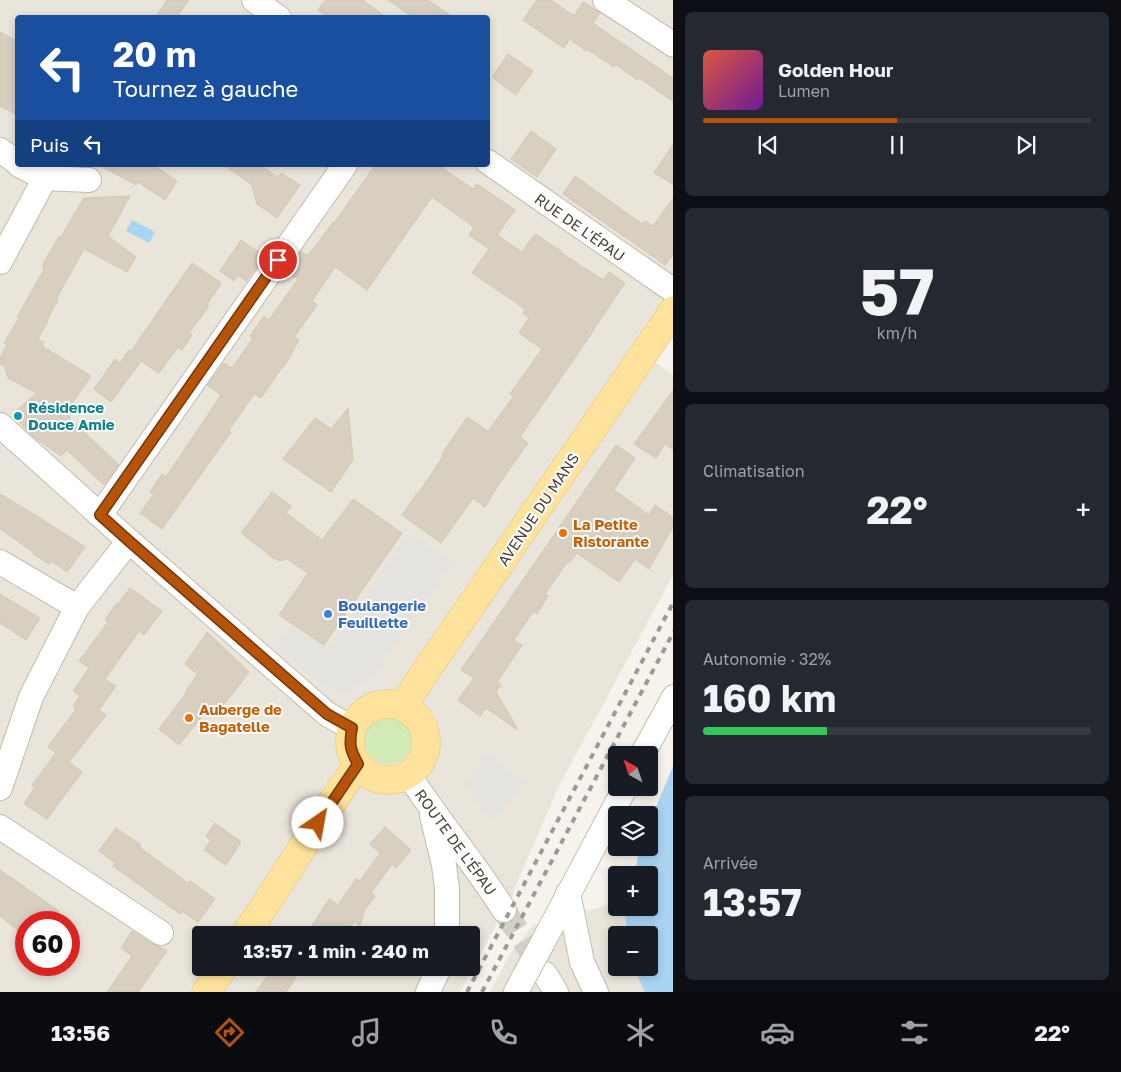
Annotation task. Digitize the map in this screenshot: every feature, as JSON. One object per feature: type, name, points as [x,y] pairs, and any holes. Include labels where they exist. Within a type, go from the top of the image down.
[{"type":"main road","name":"AVENUE DU MANS","points":[[402,706],[673,311]]},
{"type":"main road","points":[[391,704],[402,706],[412,712],[419,720],[424,731],[426,742],[424,753],[419,763],[408,774],[394,779],[383,779],[364,772],[352,753],[350,746],[352,728],[366,711],[377,705],[391,704]]},
{"type":"main road","points":[[252,926],[358,764]]},
{"type":"main road","points":[[206,992],[217,976]]},
{"type":"street","points":[[254,0],[275,15]]},
{"type":"street","points":[[605,0],[673,44]]},
{"type":"street","points":[[0,150],[15,162]]},
{"type":"street","name":"RUE DE L'ÉPAU","points":[[490,163],[673,290]]},
{"type":"street","points":[[24,167],[45,178],[89,180]]},
{"type":"street","points":[[100,515],[344,167]]},
{"type":"street","points":[[0,262],[45,178]]},
{"type":"street","points":[[0,424],[129,541],[327,714],[352,728]]},
{"type":"street","points":[[0,788],[31,697],[77,607],[129,541]]},
{"type":"street","points":[[0,562],[77,607]]},
{"type":"street","points":[[647,746],[673,699]]},
{"type":"street","name":"ROUTE DE L'ÉPAU","points":[[408,774],[430,807],[475,866],[504,910]]},
{"type":"street","points":[[538,984],[543,942],[621,796]]},
{"type":"street","points":[[430,807],[444,865],[447,889],[448,926]]},
{"type":"street","points":[[0,827],[161,933]]},
{"type":"street","points":[[568,893],[582,962],[596,992]]},
{"type":"shaded area","points":[[0,0],[673,0],[673,310],[644,354],[673,375],[673,575],[559,786],[514,892],[480,955],[480,926],[192,926],[192,976],[469,976],[460,992],[0,992]]},
{"type":"shaded area","points":[[410,534],[453,561],[373,675],[347,692],[328,688],[276,650],[292,626],[327,650]]},
{"type":"shaded area","points":[[487,753],[525,782],[495,820],[484,811],[463,785]]},
{"type":"shaded area","points":[[608,905],[608,916],[651,916],[654,926],[608,926],[608,976],[658,976],[658,940],[673,992],[490,992],[510,954],[533,925]]},
{"type":"green space","points":[[383,718],[393,718],[407,728],[411,741],[407,754],[401,760],[393,764],[383,764],[369,754],[365,746],[365,736],[375,722]]},
{"type":"water","points":[[132,220],[155,232],[149,243],[126,231]]},
{"type":"water","points":[[673,766],[673,992],[645,992],[638,976],[658,976],[658,926],[626,926],[626,916],[658,916],[658,866],[636,866],[638,856],[658,856],[658,806],[656,806]]},
{"type":"building","points":[[167,0],[189,0],[178,15],[157,15]]},
{"type":"building","points":[[325,0],[363,0],[383,15],[325,15],[318,10]]},
{"type":"building","points":[[388,0],[428,0],[450,15],[410,15]]},
{"type":"building","points":[[537,0],[551,0],[574,16],[583,2],[600,13],[593,23],[673,78],[673,101],[639,78],[637,80],[615,64],[614,67],[587,49],[586,51],[570,39],[564,48],[523,20]]},
{"type":"building","points":[[0,32],[15,40],[15,114],[0,106]]},
{"type":"building","points":[[508,54],[533,71],[516,95],[492,77]]},
{"type":"building","points":[[531,131],[556,149],[537,177],[511,159]]},
{"type":"building","points":[[673,144],[673,184],[654,173]]},
{"type":"building","points":[[103,167],[157,167],[177,181],[165,200],[138,182],[136,185]]},
{"type":"building","points":[[227,167],[263,167],[278,177],[281,173],[300,185],[277,218],[257,204],[251,184]]},
{"type":"building","points":[[374,167],[441,167],[473,189],[477,184],[515,210],[497,235],[522,252],[535,234],[603,280],[609,272],[625,283],[520,437],[528,443],[485,507],[473,498],[441,543],[402,515],[444,455],[442,454],[467,417],[488,431],[514,396],[510,394],[542,349],[519,333],[529,318],[523,313],[525,309],[472,273],[489,249],[469,235],[474,227],[432,197],[367,290],[335,267],[312,301],[317,305],[294,337],[299,340],[284,367],[261,398],[254,394],[229,430],[231,432],[162,529],[140,513],[154,494],[150,492],[162,474],[166,477],[221,395],[207,385],[224,363],[232,368],[253,338],[250,336],[264,316],[269,320],[298,279],[287,272],[301,251],[308,256]]},
{"type":"building","points":[[575,176],[642,224],[645,221],[653,226],[673,198],[673,254],[665,265],[563,194]]},
{"type":"building","points":[[130,196],[108,236],[136,257],[127,272],[84,249],[56,299],[58,300],[38,339],[44,343],[42,346],[91,376],[65,413],[119,465],[104,485],[67,450],[61,456],[34,437],[12,415],[36,393],[8,378],[5,367],[0,364],[0,358],[7,345],[4,343],[19,318],[17,317],[45,268],[42,266],[84,198]]},
{"type":"building","points":[[241,240],[264,256],[246,281],[238,275],[234,281],[220,271]]},
{"type":"building","points":[[192,263],[221,283],[207,305],[209,306],[189,333],[192,335],[182,350],[178,347],[159,373],[141,361],[111,402],[94,389],[115,359],[120,363],[129,350],[131,351]]},
{"type":"building","points":[[673,390],[673,449],[665,444],[656,458],[634,444]]},
{"type":"building","points":[[348,408],[353,460],[331,492],[283,459],[315,418],[331,429]]},
{"type":"building","points":[[616,445],[635,458],[614,490],[649,515],[655,505],[673,517],[673,527],[649,569],[635,559],[619,582],[577,553],[570,562],[568,561],[545,594],[548,596],[537,614],[533,612],[514,640],[522,645],[497,682],[501,685],[496,692],[518,730],[486,708],[480,716],[458,700],[474,678],[461,670]]},
{"type":"building","points":[[272,492],[291,506],[286,513],[322,540],[353,499],[402,533],[324,645],[279,615],[308,573],[287,559],[280,561],[273,558],[241,533]]},
{"type":"building","points":[[0,494],[85,547],[67,572],[51,561],[49,564],[33,554],[33,552],[0,529]]},
{"type":"building","points":[[130,588],[162,611],[144,635],[139,631],[105,679],[116,686],[99,710],[106,715],[69,762],[82,772],[47,819],[24,804],[35,787],[32,785],[56,753],[48,747],[76,709],[73,706],[80,696],[73,691],[89,668],[79,661],[108,622],[105,620],[111,611]]},
{"type":"building","points":[[0,594],[40,618],[26,640],[0,623]]},
{"type":"building","points":[[207,632],[249,672],[216,715],[208,709],[179,745],[159,729],[198,674],[185,664]]},
{"type":"building","points":[[215,823],[241,842],[226,865],[204,850],[211,840],[206,836]]},
{"type":"building","points":[[385,827],[411,850],[396,868],[392,864],[371,893],[375,896],[364,911],[360,926],[354,922],[352,926],[312,926],[329,899],[338,905],[356,879],[360,881],[380,853],[370,844]]},
{"type":"building","points":[[116,828],[141,845],[139,847],[188,883],[190,881],[215,899],[198,922],[182,911],[180,914],[113,866],[115,863],[99,851]]},
{"type":"building","points":[[0,870],[59,911],[15,911],[15,928],[0,916]]},
{"type":"building","points":[[132,931],[167,951],[138,992],[107,992],[132,956],[121,948]]},
{"type":"building","points":[[267,976],[297,976],[286,992],[256,992]]},
{"type":"tunnel","points":[[504,910],[544,972]]},
{"type":"railway","points":[[467,992],[673,603]]},
{"type":"railway","points":[[482,992],[673,633]]},
{"type":"place","name":"Résidence Douce Amie","points":[[18,416]]},
{"type":"place","name":"La Petite Ristorante","points":[[563,533]]},
{"type":"place","name":"Boulangerie Feuillette","points":[[328,614]]},
{"type":"place","name":"Auberge de Bagatelle","points":[[189,718]]},
{"type":"route","points":[[278,260],[100,515],[327,714],[352,728],[350,746],[358,764],[318,823]]}]
